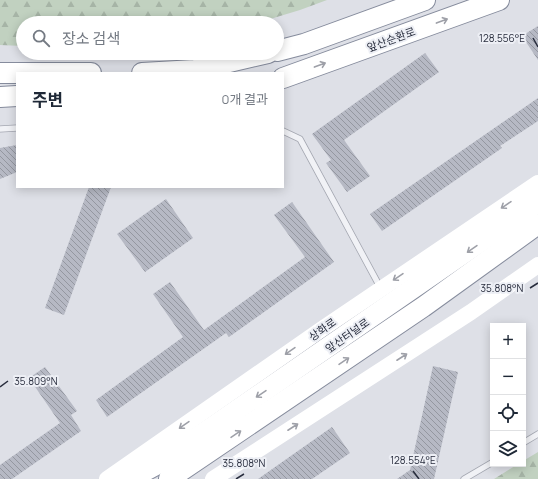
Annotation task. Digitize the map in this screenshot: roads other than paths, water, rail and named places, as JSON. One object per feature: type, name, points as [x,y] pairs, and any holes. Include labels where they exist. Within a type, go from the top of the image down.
[{"type":"highway","points":[[284,49],[304,44],[425,0]]},
{"type":"highway","name":"앞산순환로","points":[[284,78],[499,0]]},
{"type":"highway","points":[[160,72],[195,70],[238,60]]},
{"type":"highway","points":[[0,73],[16,73]]},
{"type":"highway","points":[[0,97],[16,96]]},
{"type":"highway","name":"앞산터널로","points":[[162,472],[343,338],[538,202]]},
{"type":"highway","name":"앞산터널로","points":[[162,472],[423,307],[538,224]]},
{"type":"highway","points":[[130,479],[162,472]]},
{"type":"main road","name":"상화로","points":[[108,479],[381,289],[538,183]]},
{"type":"main road","points":[[213,479],[471,312],[538,265]]},
{"type":"lane","points":[[0,129],[16,128]]},
{"type":"lane","points":[[284,131],[300,139],[381,289]]},
{"type":"lane","points":[[526,441],[538,434]]},
{"type":"lane","points":[[464,479],[490,464]]}]
